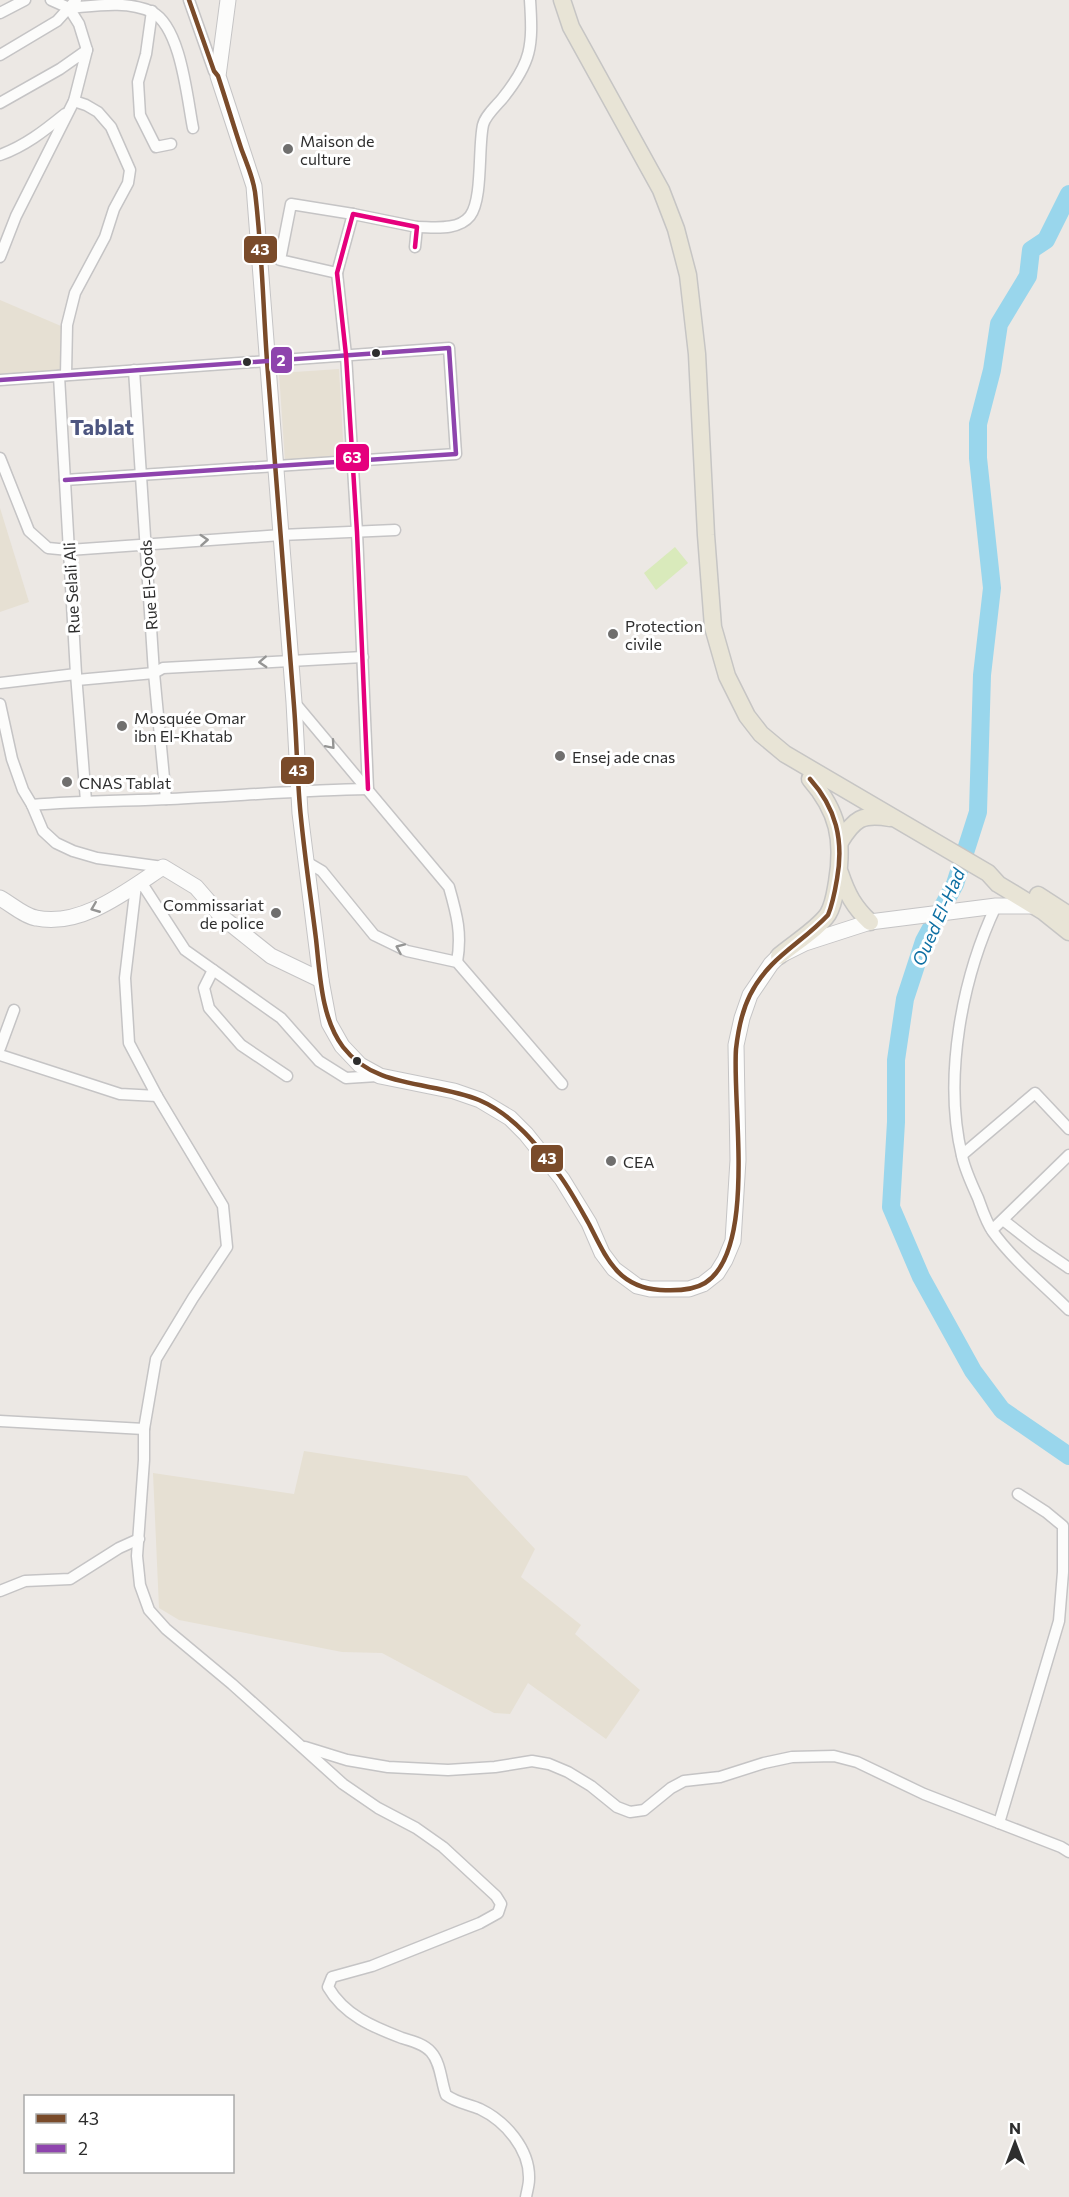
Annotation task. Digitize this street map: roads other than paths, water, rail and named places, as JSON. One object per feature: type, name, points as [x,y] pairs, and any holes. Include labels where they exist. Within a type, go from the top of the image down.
[{"type":"main road","points":[[228,0],[218,76],[254,186],[277,466],[305,861],[329,1023],[342,1046],[360,1065],[380,1076],[454,1091],[480,1100],[510,1118],[562,1179],[589,1223],[602,1253],[614,1269],[637,1286],[650,1289],[689,1289],[703,1284],[717,1273],[733,1241],[738,1160],[736,1046],[742,1018],[750,995],[762,976],[779,956],[828,915],[839,870],[840,842],[831,808],[822,792],[785,754],[761,734],[747,716],[727,676],[713,627],[697,354],[688,275],[676,229],[661,190],[571,27],[562,0]]},
{"type":"main road","points":[[785,754],[922,835],[1069,927]]},
{"type":"main road","points":[[810,779],[868,816],[922,835]]},
{"type":"main road","points":[[840,842],[852,824],[868,816],[896,820]]},
{"type":"main road","points":[[0,898],[35,918],[62,920],[99,908],[163,867],[196,887],[222,917],[271,956],[321,980]]},
{"type":"main road","points":[[839,870],[846,893],[870,922]]},
{"type":"main road","points":[[973,909],[994,898],[994,879],[997,874],[1017,883],[1069,927]]},
{"type":"main road","points":[[779,956],[825,935],[870,922],[996,906],[1036,906]]},
{"type":"street","points":[[0,13],[25,0]]},
{"type":"street","points":[[51,0],[72,4],[123,4],[152,11],[161,19],[178,53],[193,128]]},
{"type":"street","points":[[189,0],[214,71],[218,76]]},
{"type":"street","points":[[280,260],[291,204],[417,227],[454,227],[470,216],[476,198],[483,122],[519,77],[532,36],[530,0]]},
{"type":"street","points":[[0,257],[16,216],[74,101],[87,50],[72,4]]},
{"type":"street","points":[[0,55],[57,21],[72,4]]},
{"type":"street","points":[[152,11],[146,54],[138,81],[140,115],[156,147],[171,144]]},
{"type":"street","points":[[0,102],[10,99],[87,50]]},
{"type":"street","name":"Rue Selali Ali","points":[[74,101],[98,112],[111,127],[130,170],[128,183],[114,209],[105,237],[75,293],[66,325],[63,375],[64,480],[86,801]]},
{"type":"street","points":[[0,155],[17,149],[35,138],[67,112]]},
{"type":"street","points":[[353,214],[337,273],[357,532],[368,789]]},
{"type":"street","points":[[415,247],[417,227]]},
{"type":"street","points":[[261,258],[337,273]]},
{"type":"street","points":[[0,380],[449,348],[456,454],[64,480]]},
{"type":"street","name":"Rue El-Qods","points":[[134,370],[154,673],[166,799]]},
{"type":"street","points":[[0,458],[29,531],[48,548],[69,550],[281,535],[395,530]]},
{"type":"street","points":[[0,683],[154,673],[163,668],[363,657]]},
{"type":"street","points":[[294,702],[368,789],[400,832],[449,887],[461,942],[457,962]]},
{"type":"street","points":[[0,704],[12,759],[23,790],[43,831],[56,843],[97,858],[163,867]]},
{"type":"street","points":[[32,805],[299,790],[368,789]]},
{"type":"street","points":[[305,861],[322,871],[374,935],[407,951],[457,962],[562,1084]]},
{"type":"street","points":[[138,884],[184,950],[281,1018],[319,1061],[346,1078],[380,1076]]},
{"type":"street","points":[[138,884],[125,978],[129,1043],[157,1096],[223,1206],[227,1247],[156,1359],[144,1429],[137,1556],[140,1586],[149,1610],[166,1629],[343,1784],[443,1847],[496,1896],[501,1904],[498,1913],[480,1923],[372,1966],[341,1973],[332,1977],[328,1987],[335,2000],[359,2019],[375,2028],[419,2044],[430,2051],[437,2062],[446,2096],[455,2102],[486,2113],[510,2132],[524,2154],[529,2177],[526,2197]]},
{"type":"street","points":[[996,906],[984,932],[973,966],[957,1048],[955,1080],[962,1155],[970,1182],[992,1230],[1017,1260],[1069,1310]]},
{"type":"street","points":[[213,970],[204,988],[209,1008],[242,1045],[287,1076]]},
{"type":"street","points":[[0,1048],[14,1010]]},
{"type":"street","points":[[0,1055],[120,1094],[157,1096]]},
{"type":"street","points":[[962,1155],[1035,1093],[1069,1129]]},
{"type":"street","points":[[992,1230],[1069,1155]]},
{"type":"street","points":[[1003,1220],[1069,1268]]},
{"type":"street","points":[[0,1421],[144,1429]]},
{"type":"street","points":[[999,1823],[1059,1621],[1062,1584],[1063,1526],[1018,1494]]},
{"type":"street","points":[[0,1591],[25,1581],[70,1580],[119,1548],[139,1539]]},
{"type":"street","points":[[303,1747],[347,1760],[388,1767],[448,1770],[495,1767],[532,1761],[549,1764],[568,1772],[591,1786],[617,1807],[630,1812],[644,1809],[671,1788],[684,1782],[720,1777],[764,1762],[792,1757],[834,1756],[857,1762],[924,1794],[1069,1852]]},
{"type":"waterway","name":"Oued El-Had","points":[[1069,194],[1046,240],[1031,250],[1028,276],[999,324],[992,370],[978,424],[978,458],[992,588],[982,675],[978,812],[955,884],[924,941],[905,999],[896,1060],[896,1122],[891,1207],[921,1277],[973,1371],[1002,1410],[1069,1456]]},
{"type":"place","name":"Maison de culture","points":[[288,149]]},
{"type":"place","name":"Protection civile","points":[[613,634]]},
{"type":"place","name":"Mosquée Omar ibn El-Khatab","points":[[122,726]]},
{"type":"place","name":"Ensej ade cnas","points":[[560,756]]},
{"type":"place","name":"CNAS Tablat","points":[[67,782]]},
{"type":"place","name":"Commissariat de police","points":[[276,913]]},
{"type":"place","name":"CEA","points":[[611,1161]]},
{"type":"district","name":"Tablat","points":[[102,426]]}]
